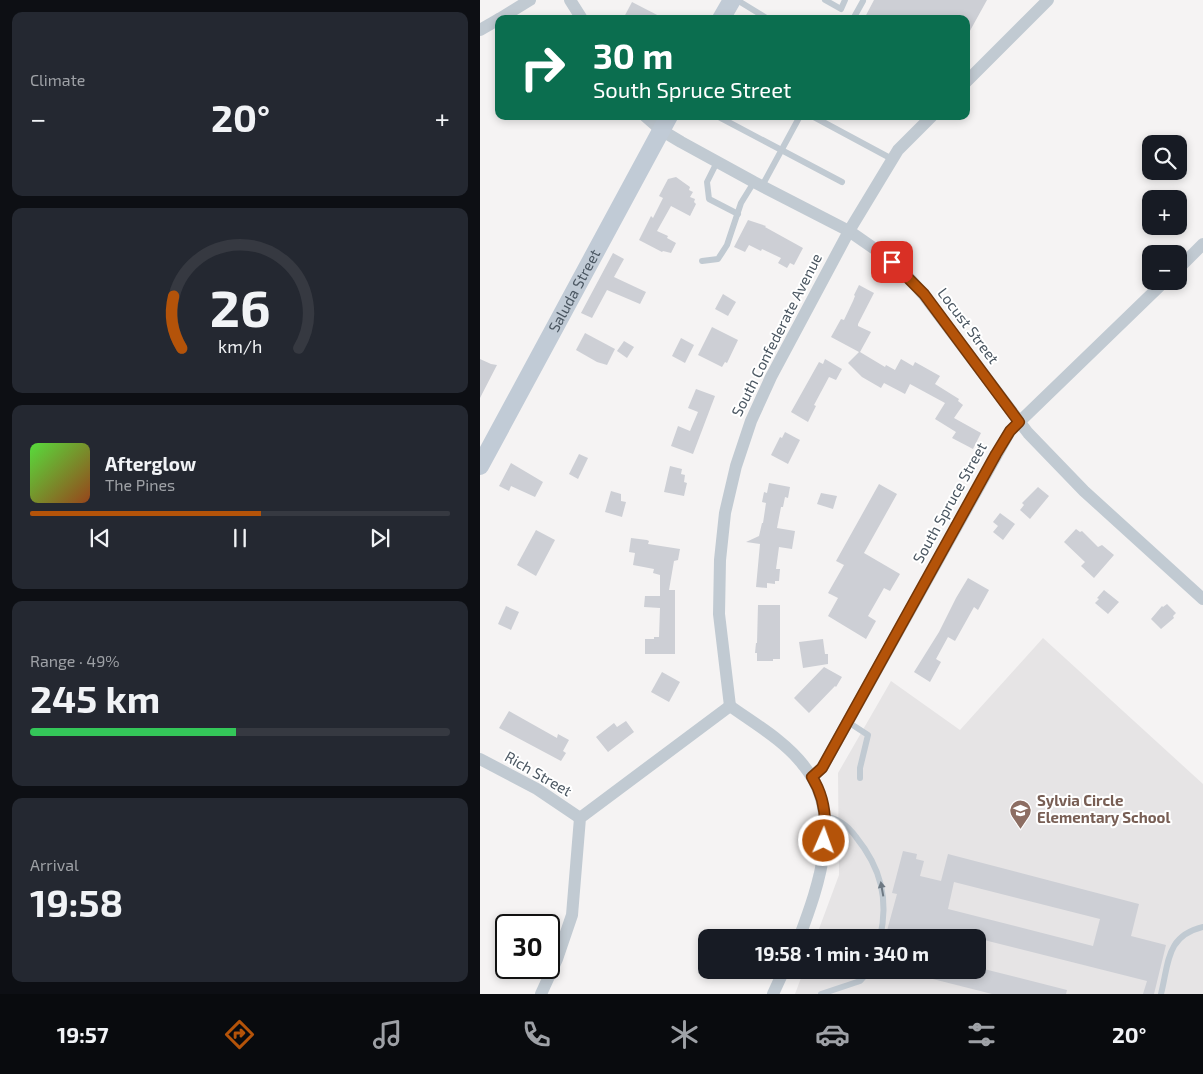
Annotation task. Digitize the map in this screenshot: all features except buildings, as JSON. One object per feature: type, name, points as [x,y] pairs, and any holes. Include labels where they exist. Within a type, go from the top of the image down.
[{"type":"main road","points":[[723,15],[732,0]]},
{"type":"main road","name":"Saluda Street","points":[[480,466],[665,123]]},
{"type":"street","points":[[506,15],[530,0]]},
{"type":"street","points":[[570,0],[579,15]]},
{"type":"street","points":[[970,78],[1048,0]]},
{"type":"street","points":[[480,30],[495,21]]},
{"type":"street","name":"South Confederate Avenue","points":[[730,706],[719,614],[720,560],[725,513],[736,466],[751,421],[771,377],[849,231],[898,150],[928,120]]},
{"type":"street","name":"Locust Street","points":[[665,123],[717,162],[849,231],[882,254],[902,271],[924,294],[1028,434],[1066,473],[1203,599]]},
{"type":"street","points":[[1187,260],[1203,244]]},
{"type":"street","name":"South Spruce Street","points":[[812,777],[822,768],[1010,431],[1156,290]]},
{"type":"street","points":[[541,994],[557,959],[572,915],[580,818],[730,706],[776,739],[804,765],[812,777],[823,802],[826,828],[819,877],[803,929]]},
{"type":"street","name":"Rich Street","points":[[480,759],[537,789],[580,818]]},
{"type":"street","points":[[773,994],[780,979]]},
{"type":"lane","points":[[737,0],[761,15]]},
{"type":"lane","points":[[825,0],[840,9],[845,0]]},
{"type":"lane","points":[[855,15],[863,1]]},
{"type":"lane","points":[[724,120],[842,182]]},
{"type":"lane","points":[[702,261],[718,260],[727,245],[742,203],[781,151],[796,120]]},
{"type":"lane","points":[[819,120],[892,159]]},
{"type":"lane","points":[[717,162],[707,182],[709,199],[738,214]]},
{"type":"lane","points":[[848,722],[868,735],[860,768],[860,778]]},
{"type":"lane","points":[[825,817],[836,818],[850,828],[867,850],[878,874],[883,891],[884,919],[882,929]]},
{"type":"lane","points":[[1162,994],[1172,949],[1180,937],[1189,930],[1203,928]]},
{"type":"lane","points":[[821,994],[862,979]]},
{"type":"shaded area","name":"Sylvia Circle Elementary School","points":[[1043,638],[1203,784],[1203,994],[795,994],[801,979],[986,979],[986,929],[819,929],[839,875],[838,773],[891,681],[960,730]]},
{"type":"place","name":"Sylvia Circle Elementary School","points":[[1021,829]]},
{"type":"route","points":[[824,841],[826,828],[823,802],[812,777],[822,768],[996,454],[1010,431],[1019,422],[924,294],[892,262]]}]
